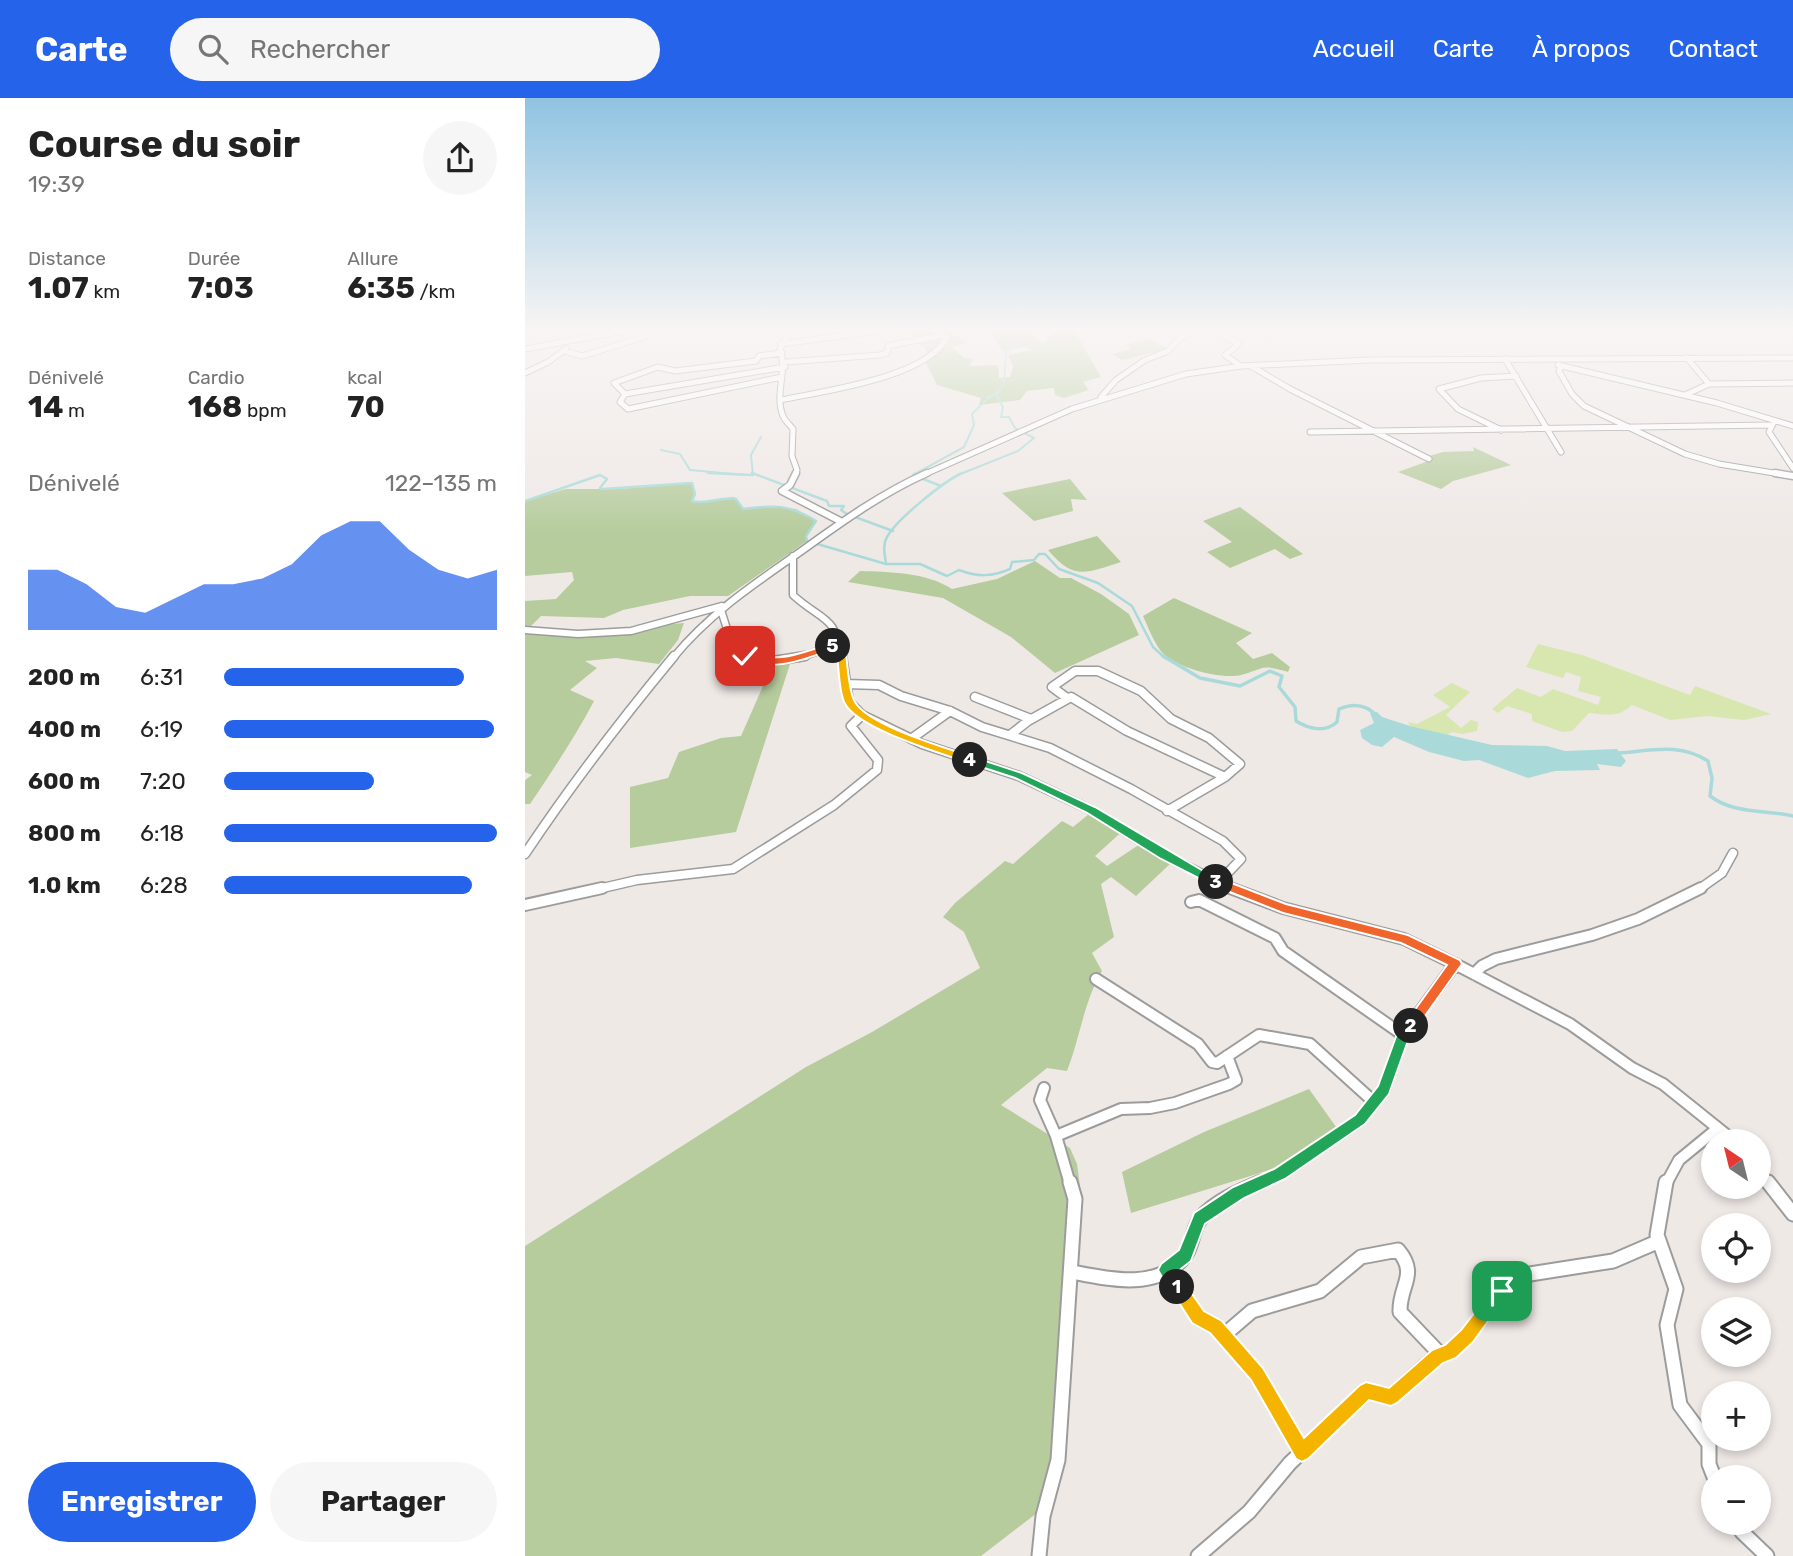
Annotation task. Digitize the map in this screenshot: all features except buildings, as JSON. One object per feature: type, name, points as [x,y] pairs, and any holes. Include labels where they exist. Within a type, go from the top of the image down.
[{"type":"street","points":[[622,398],[620,402],[628,409],[679,398]]},
{"type":"street","points":[[789,398],[781,400],[783,419],[793,429],[792,456],[797,470],[790,485],[782,491],[842,522]]},
{"type":"street","points":[[525,854],[623,717],[694,632],[724,607],[842,522],[907,482],[1105,398]]},
{"type":"street","points":[[1310,398],[1429,459]]},
{"type":"street","points":[[1446,398],[1457,407],[1503,430]]},
{"type":"street","points":[[1529,398],[1561,452]]},
{"type":"street","points":[[1576,398],[1584,406],[1624,426],[1703,460],[1793,476]]},
{"type":"street","points":[[1695,398],[1773,423],[1793,426]]},
{"type":"street","points":[[1310,432],[1548,430],[1624,426],[1690,428],[1773,423]]},
{"type":"street","points":[[1773,423],[1769,432],[1793,468]]},
{"type":"street","points":[[793,556],[793,594],[807,608],[829,620],[840,643],[849,702],[862,715],[911,739],[1019,776],[1091,810],[1165,856],[1219,883],[1283,908],[1404,939],[1570,1024],[1632,1068],[1663,1084],[1719,1128],[1686,1152],[1665,1185],[1657,1242],[1669,1265],[1676,1287],[1675,1303],[1668,1316],[1667,1325],[1676,1389],[1681,1405],[1694,1427],[1709,1444],[1709,1465]]},
{"type":"street","points":[[525,630],[578,634],[631,631],[724,607]]},
{"type":"street","points":[[724,607],[733,648],[760,662],[798,658],[840,643]]},
{"type":"street","points":[[1067,698],[1052,687],[1075,671],[1098,671],[1140,691],[1171,719],[1209,738],[1239,762],[1224,777],[1167,811]]},
{"type":"street","points":[[846,684],[879,685],[901,696],[950,711],[982,727],[1050,748],[1093,769],[1223,841],[1241,859],[1219,883]]},
{"type":"street","points":[[975,697],[1031,719]]},
{"type":"street","points":[[1010,735],[1031,719],[1067,698],[1073,698],[1127,731],[1224,777]]},
{"type":"street","points":[[911,739],[950,711]]},
{"type":"street","points":[[525,905],[637,880],[733,869],[834,804],[877,770],[878,760],[851,726],[862,715]]},
{"type":"street","points":[[1474,974],[1482,966],[1496,959],[1592,935],[1638,919],[1709,884],[1722,873],[1733,853]]},
{"type":"street","points":[[1191,902],[1199,900],[1275,938],[1283,951],[1403,1035]]},
{"type":"street","points":[[1072,1272],[1116,1280],[1146,1280],[1167,1270],[1185,1256],[1199,1219],[1238,1192],[1280,1174],[1360,1120],[1384,1090],[1403,1035],[1455,964]]},
{"type":"street","points":[[1096,979],[1198,1044],[1212,1062],[1217,1063],[1259,1035],[1310,1044],[1373,1101]]},
{"type":"street","points":[[1056,1136],[1121,1109],[1150,1108],[1175,1103],[1229,1084],[1236,1080],[1227,1056]]},
{"type":"street","points":[[1039,1556],[1043,1516],[1058,1460],[1075,1199],[1056,1136],[1040,1100],[1044,1088]]},
{"type":"street","points":[[1771,1186],[1793,1214]]},
{"type":"street","points":[[1198,1556],[1249,1512],[1302,1453],[1366,1391],[1391,1397],[1467,1336],[1502,1291],[1530,1273],[1613,1261],[1657,1242]]},
{"type":"street","points":[[1224,1335],[1252,1311],[1320,1291],[1341,1270],[1361,1257],[1398,1250],[1403,1255],[1409,1271],[1409,1279],[1399,1306],[1400,1312],[1441,1355]]},
{"type":"street","points":[[1167,1270],[1198,1317],[1216,1327],[1257,1374],[1302,1453]]},
{"type":"street","points":[[1745,1535],[1767,1556]]},
{"type":"green space","points":[[981,398],[1022,398],[1020,400],[979,405]]},
{"type":"green space","points":[[1473,447],[1511,465],[1453,481],[1441,489],[1398,472],[1431,460],[1426,457],[1443,452],[1474,451]]},
{"type":"green space","points":[[1070,479],[1087,500],[1071,499],[1073,511],[1034,521],[1002,493]]},
{"type":"green space","points":[[692,483],[695,494],[692,500],[695,503],[734,497],[743,509],[770,506],[796,509],[816,521],[806,536],[807,541],[728,596],[690,596],[623,610],[604,618],[541,616],[527,630],[581,632],[684,623],[678,640],[659,664],[616,658],[585,661],[597,668],[570,690],[594,701],[539,791],[530,804],[525,804],[525,780],[532,775],[525,772],[525,601],[556,599],[574,580],[572,572],[525,576],[525,501],[566,489],[620,489]]},
{"type":"green space","points":[[1240,507],[1303,554],[1290,559],[1275,549],[1230,568],[1207,552],[1232,542],[1203,521]]},
{"type":"green space","points":[[1097,536],[1121,562],[1081,572],[1065,566],[1048,550]]},
{"type":"green space","points":[[1035,561],[1060,578],[1071,578],[1101,594],[1129,614],[1139,635],[1055,673],[1011,637],[943,598],[848,582],[860,571],[895,573],[931,579],[952,589],[997,579]]},
{"type":"green space","points":[[1174,598],[1252,633],[1236,643],[1253,659],[1272,653],[1290,667],[1288,672],[1268,668],[1241,675],[1222,676],[1197,671],[1175,662],[1160,650],[1143,616]]},
{"type":"green space","points":[[1538,644],[1582,655],[1690,695],[1695,686],[1771,714],[1744,720],[1707,716],[1670,720],[1632,705],[1617,714],[1589,713],[1572,731],[1562,732],[1532,721],[1532,714],[1507,706],[1498,713],[1492,709],[1517,688],[1541,697],[1553,689],[1598,705],[1601,697],[1578,691],[1581,677],[1566,672],[1563,678],[1526,667]]},
{"type":"green space","points":[[791,661],[736,832],[630,848],[630,787],[668,778],[679,752],[721,738],[741,736],[763,686],[717,675],[721,669]]},
{"type":"green space","points":[[1452,683],[1470,692],[1446,715],[1461,728],[1471,720],[1478,722],[1477,731],[1462,734],[1452,732],[1447,735],[1410,726],[1408,722],[1417,724],[1450,707],[1433,695]]},
{"type":"green space","points":[[1094,810],[1126,828],[1095,856],[1107,866],[1143,842],[1170,864],[1136,896],[1111,877],[1101,884],[1114,937],[1092,953],[1102,971],[1086,1007],[1067,1071],[1047,1068],[1001,1105],[1070,1148],[1077,1164],[1082,1201],[1072,1258],[1050,1503],[981,1556],[525,1556],[525,1246],[806,1067],[872,1032],[980,968],[964,932],[943,917],[955,903],[1005,861],[1013,864],[1062,821],[1073,827]]},
{"type":"green space","points":[[1309,1089],[1339,1131],[1273,1169],[1131,1213],[1122,1172],[1204,1132]]},
{"type":"water","points":[[1377,712],[1382,717],[1410,726],[1492,745],[1547,746],[1565,751],[1617,749],[1626,761],[1621,767],[1597,764],[1600,770],[1555,771],[1528,778],[1479,760],[1464,761],[1429,752],[1394,737],[1382,747],[1372,745],[1362,738],[1360,730],[1374,723],[1370,713]]},
{"type":"waterway","points":[[913,475],[964,447],[974,425],[972,414],[988,398]]},
{"type":"waterway","points":[[960,474],[1018,451],[1034,438],[1015,428],[1009,417],[1001,417],[1003,407],[998,398]]},
{"type":"waterway","points":[[753,473],[751,455],[761,437]]},
{"type":"waterway","points":[[661,450],[680,454],[690,470],[737,474]]},
{"type":"waterway","points":[[708,473],[737,474]]},
{"type":"waterway","points":[[737,474],[753,473]]},
{"type":"waterway","points":[[753,473],[827,501],[829,506],[844,506],[841,510],[847,514],[891,530]]},
{"type":"waterway","points":[[737,474],[745,475]]},
{"type":"waterway","points":[[891,530],[921,502],[960,474]]},
{"type":"waterway","points":[[525,501],[600,475],[607,479],[600,488],[603,489],[692,483],[695,494],[692,501],[730,498],[736,499],[743,509],[773,507],[797,511],[816,521],[806,536],[807,541],[886,564]]},
{"type":"waterway","points":[[913,475],[941,486]]},
{"type":"waterway","points":[[886,564],[885,543],[891,530]]},
{"type":"waterway","points":[[886,564],[920,564],[947,576],[959,570],[985,575],[1010,569],[1012,562],[1034,560],[1039,554],[1045,554],[1059,569],[1098,583],[1132,606],[1153,647],[1165,658]]},
{"type":"waterway","points":[[1163,656],[1200,678],[1240,686],[1270,671],[1282,676],[1279,687],[1295,707],[1296,721],[1312,728],[1327,728],[1337,722],[1339,709],[1349,706],[1364,707],[1377,716]]},
{"type":"waterway","points":[[1618,753],[1664,749],[1686,751],[1708,761],[1712,778],[1710,796],[1719,802],[1739,809],[1793,816]]},
{"type":"route","points":[[745,656],[760,662],[798,658],[840,643],[849,702],[862,715],[884,724],[903,737],[1019,776],[1091,810],[1165,856],[1219,883],[1283,908],[1404,939],[1455,964],[1403,1035],[1384,1090],[1360,1120],[1280,1174],[1238,1192],[1206,1213],[1199,1219],[1185,1256],[1167,1270],[1198,1317],[1216,1327],[1257,1374],[1302,1453],[1366,1391],[1375,1391],[1391,1397],[1438,1356],[1450,1352],[1467,1336],[1502,1291]]}]
